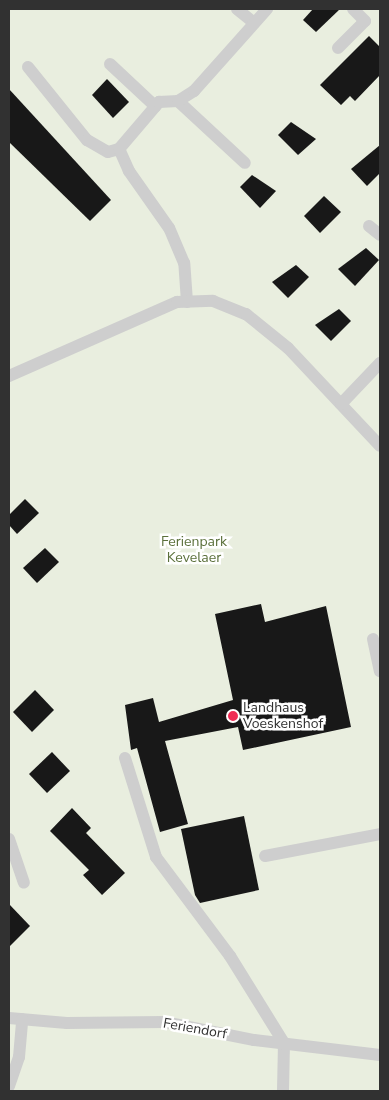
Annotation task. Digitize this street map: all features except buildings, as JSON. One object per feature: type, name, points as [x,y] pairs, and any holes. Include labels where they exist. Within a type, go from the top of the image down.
[{"type":"lane","points":[[237,9],[254,23]]},
{"type":"lane","points":[[28,67],[87,140],[108,152],[119,149],[155,106],[178,101],[194,91],[267,9]]},
{"type":"lane","points":[[338,48],[365,21],[353,9]]},
{"type":"lane","points":[[110,64],[155,106]]},
{"type":"lane","points":[[178,101],[245,164]]},
{"type":"lane","points":[[119,149],[180,254],[187,302]]},
{"type":"lane","points":[[369,226],[380,235]]},
{"type":"lane","points":[[9,376],[144,315],[187,302],[213,300],[246,314],[288,348],[380,446]]},
{"type":"lane","points":[[341,404],[380,363]]},
{"type":"lane","points":[[373,639],[380,672]]},
{"type":"lane","points":[[125,758],[156,857],[230,956],[284,1043],[283,1091]]},
{"type":"lane","points":[[265,856],[380,834]]},
{"type":"lane","points":[[9,839],[24,883]]},
{"type":"lane","points":[[9,1086],[19,1057],[15,1019]]},
{"type":"lane","name":"Feriendorf","points":[[15,1019],[164,1022],[284,1043],[380,1055]]},
{"type":"green space","name":"Ferienpark Kevelaer","points":[[9,9],[380,9],[380,1091],[9,1091]]},
{"type":"place","name":"Landhaus Voeskenshof","points":[[233,716]]}]
